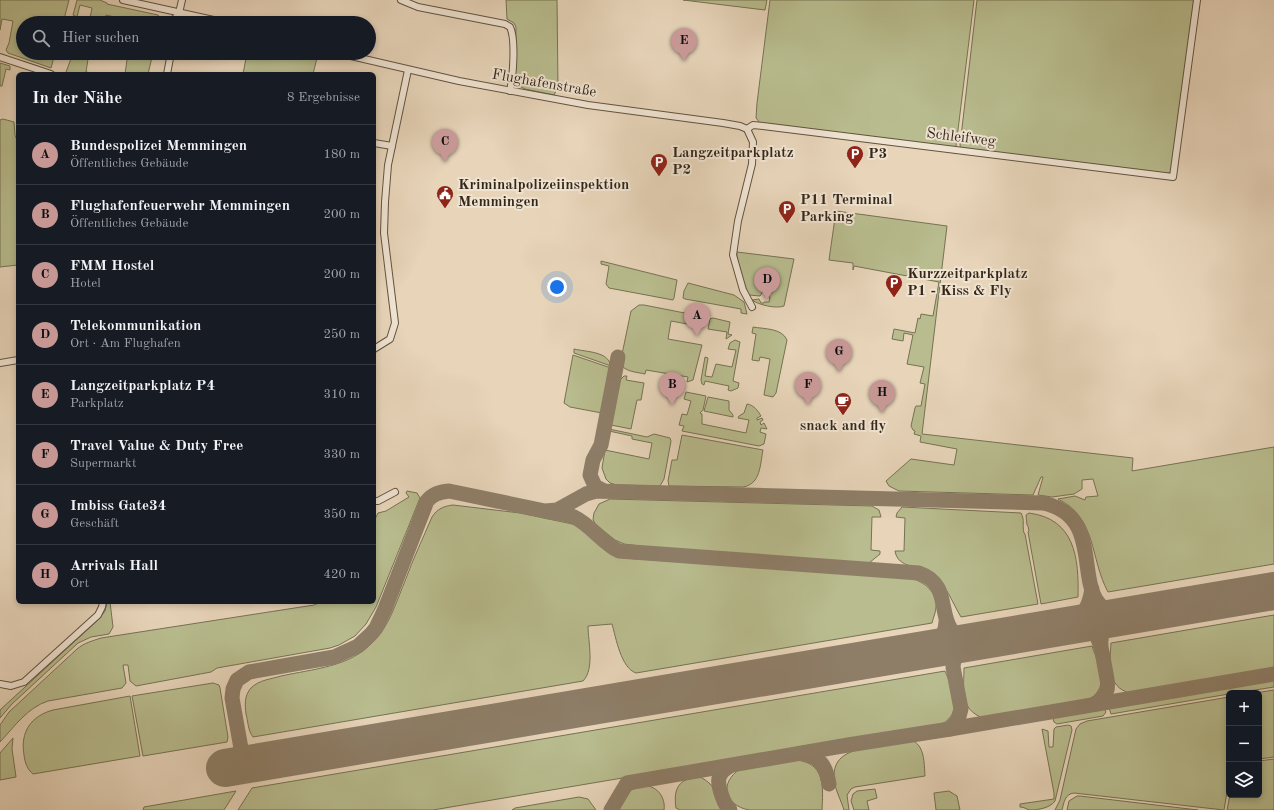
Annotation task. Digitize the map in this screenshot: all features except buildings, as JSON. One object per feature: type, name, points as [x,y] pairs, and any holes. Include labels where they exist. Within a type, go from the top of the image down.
[{"type":"street","points":[[123,0],[193,16]]},
{"type":"street","points":[[179,16],[182,0]]},
{"type":"street","points":[[401,0],[418,7],[505,24],[510,27],[512,33],[513,51],[510,91]]},
{"type":"street","name":"Schleifweg","points":[[747,130],[750,126],[758,126],[1173,177],[1197,0]]},
{"type":"street","points":[[0,57],[45,72]]},
{"type":"street","points":[[167,72],[170,60]]},
{"type":"street","name":"Flughafenstraße","points":[[367,60],[510,91],[594,106],[723,123],[740,126],[747,130]]},
{"type":"street","points":[[376,348],[390,339],[395,323],[384,233],[386,178],[408,70]]},
{"type":"street","points":[[747,130],[754,142],[754,152],[738,221],[733,255],[743,290],[752,307]]},
{"type":"street","points":[[376,143],[392,146]]},
{"type":"street","points":[[0,363],[16,360]]},
{"type":"street","points":[[376,501],[395,492]]},
{"type":"street","points":[[0,684],[11,686],[24,682],[98,615],[103,604]]},
{"type":"green space","points":[[0,0],[69,0],[65,16],[16,16],[16,56],[8,53],[6,50],[9,43],[13,21],[2,19],[0,30]]},
{"type":"green space","points":[[77,0],[100,0],[107,4],[159,16],[90,16],[92,8],[80,5],[77,16],[73,15]]},
{"type":"green space","points":[[506,0],[557,0],[558,87],[554,95],[525,89],[517,85],[515,79],[516,27],[514,23],[507,19]]},
{"type":"green space","points":[[683,0],[767,0],[765,10]]},
{"type":"green space","points":[[770,0],[974,0],[956,146],[954,148],[760,123],[756,118],[757,103]]},
{"type":"green space","points":[[977,0],[1195,0],[1172,170],[1168,174],[961,149],[960,145]]},
{"type":"green space","points":[[28,60],[53,60],[51,68]]},
{"type":"green space","points":[[70,60],[88,60],[86,72],[66,72]]},
{"type":"green space","points":[[127,60],[151,60],[148,72],[125,72]]},
{"type":"green space","points":[[246,60],[316,60],[314,72],[243,72]]},
{"type":"green space","points":[[0,63],[10,66],[10,70],[6,69],[2,86],[0,86]]},
{"type":"green space","points":[[3,119],[14,122],[16,138],[16,265],[0,267],[0,120]]},
{"type":"green space","points":[[836,211],[947,226],[922,434],[1133,458],[1132,471],[1274,447],[1274,564],[1108,592],[1102,579],[1086,528],[1080,517],[1071,507],[1058,499],[1075,496],[1085,500],[1086,497],[1098,496],[1093,479],[1082,480],[1082,489],[1074,494],[1052,497],[1038,495],[1043,477],[1041,477],[1033,495],[899,491],[889,486],[886,481],[911,459],[954,465],[957,449],[920,442],[921,436],[914,434],[915,431],[911,426],[916,406],[921,406],[925,384],[920,383],[924,367],[907,364],[913,335],[904,333],[903,341],[892,339],[894,329],[915,333],[918,318],[920,319],[921,314],[933,316],[939,282],[854,266],[853,270],[853,263],[829,260]]},
{"type":"green space","points":[[737,252],[794,259],[784,306],[768,306],[752,300],[759,299],[761,303],[764,303],[769,302],[770,297],[765,296],[765,292],[763,291],[760,296],[749,295],[739,267]]},
{"type":"green space","points":[[601,261],[677,280],[673,300],[609,288],[606,284],[609,266],[601,264]]},
{"type":"green space","points":[[688,283],[734,295],[744,302],[747,314],[741,313],[741,309],[683,298],[684,291]]},
{"type":"green space","points":[[639,305],[705,317],[706,320],[704,327],[671,321],[668,339],[702,345],[693,380],[687,382],[688,377],[646,370],[645,374],[622,367],[620,364],[631,311]]},
{"type":"green space","points":[[713,318],[730,322],[728,334],[732,335],[726,339],[727,332],[708,329],[710,319]]},
{"type":"green space","points":[[753,327],[777,331],[785,336],[787,340],[776,393],[773,397],[764,395],[770,359],[760,357],[759,361],[752,360],[756,334],[752,333]]},
{"type":"green space","points":[[735,340],[740,342],[733,381],[739,383],[738,388],[731,391],[728,390],[729,386],[705,381],[704,385],[702,384],[701,380],[705,357],[708,358],[705,376],[712,377],[716,364],[732,367],[736,350],[728,349],[730,343]]},
{"type":"green space","points":[[574,349],[596,353],[606,357],[611,366],[574,353]]},
{"type":"green space","points":[[573,355],[611,368],[602,413],[570,407],[564,403]]},
{"type":"green space","points":[[624,376],[627,376],[626,380],[644,383],[641,400],[637,400],[631,429],[611,425],[620,380]]},
{"type":"green space","points":[[686,392],[706,396],[703,410],[700,413],[702,414],[702,424],[746,433],[749,420],[738,418],[744,413],[747,404],[754,407],[761,416],[757,418],[757,420],[762,418],[763,420],[760,422],[761,425],[764,423],[767,429],[761,428],[760,432],[766,434],[764,444],[759,446],[682,431],[684,426],[679,425],[682,414],[687,415],[691,401],[684,399]]},
{"type":"green space","points":[[708,397],[729,401],[729,410],[733,417],[704,411]]},
{"type":"green space","points":[[609,429],[647,437],[654,434],[670,438],[671,441],[664,479],[660,486],[617,485],[610,483],[606,479],[602,468],[605,450],[649,459],[652,443],[632,439],[632,436],[609,431]]},
{"type":"green space","points":[[682,435],[763,450],[759,473],[753,482],[743,487],[669,486],[668,481],[672,460],[677,460]]},
{"type":"green space","points":[[407,491],[417,493],[420,498],[376,607],[366,624],[355,636],[330,648],[217,668],[211,672],[136,686],[130,681],[128,665],[123,665],[126,683],[122,688],[48,701],[41,704],[22,718],[0,742],[0,725],[9,712],[77,649],[91,641],[101,638],[316,604],[376,604],[376,517],[378,513],[386,511],[409,497],[406,493]]},
{"type":"green space","points":[[610,499],[872,506],[879,510],[881,517],[872,517],[871,550],[880,551],[880,554],[869,563],[662,549],[624,544],[615,540],[595,524],[593,519],[594,513],[599,504]]},
{"type":"green space","points":[[453,505],[520,513],[577,525],[610,554],[624,558],[915,579],[929,588],[932,592],[935,597],[936,611],[932,623],[636,673],[626,665],[623,659],[617,644],[612,624],[588,626],[590,662],[587,676],[583,681],[253,737],[249,729],[245,707],[246,697],[251,688],[265,680],[318,669],[342,662],[364,650],[373,642],[384,628],[392,613],[432,517],[441,508]]},
{"type":"green space","points":[[902,507],[1021,513],[1038,604],[961,617],[948,593],[936,577],[926,570],[905,564],[897,557],[895,551],[904,551],[905,518],[896,517],[897,513]]},
{"type":"green space","points":[[1029,513],[1044,517],[1056,523],[1065,532],[1075,555],[1078,597],[1041,604],[1027,525],[1026,515]]},
{"type":"green space","points":[[107,604],[110,604],[113,627],[109,634],[91,637],[78,643],[12,704],[0,718],[0,710],[99,619],[105,611]]},
{"type":"green space","points":[[1274,615],[1274,668],[1130,693],[1122,690],[1113,680],[1110,666],[1111,643]]},
{"type":"green space","points":[[1092,646],[1100,668],[1101,681],[1100,688],[1090,700],[983,718],[975,714],[966,704],[964,698],[964,668]]},
{"type":"green space","points":[[945,671],[953,692],[954,706],[953,713],[949,719],[942,724],[433,810],[238,810],[252,788]]},
{"type":"green space","points":[[1274,679],[1274,687],[1256,690],[1226,690],[1226,695],[1111,714],[1109,708],[1112,706]]},
{"type":"green space","points":[[213,683],[219,685],[220,688],[228,737],[227,742],[143,756],[132,696]]},
{"type":"green space","points":[[1274,690],[1274,757],[1262,759],[1262,726],[1262,692]]},
{"type":"green space","points":[[130,696],[140,756],[33,774],[29,770],[24,758],[24,739],[29,726],[39,716],[53,710]]},
{"type":"green space","points":[[1226,698],[1226,798],[1224,810],[1074,793],[1069,795],[1064,801],[1062,810],[1055,810],[1060,800],[1076,729],[1080,724],[1087,721]]},
{"type":"green space","points":[[1104,707],[1106,712],[1103,716],[1057,724],[1054,722],[1053,718],[1055,715]]},
{"type":"green space","points":[[1071,726],[1072,730],[1055,801],[1047,807],[1040,809],[1030,810],[1020,807],[1020,804],[1054,799],[1042,729],[1048,731],[1049,747],[1053,747],[1054,729],[1056,727]]},
{"type":"green space","points":[[13,738],[12,749],[16,777],[0,780],[0,753]]},
{"type":"green space","points":[[911,740],[916,742],[923,755],[925,776],[855,787],[851,789],[847,795],[849,810],[844,810],[834,781],[835,769],[842,757],[848,753],[862,749]]},
{"type":"green space","points":[[1274,759],[1274,810],[1227,810],[1229,798],[1262,798],[1262,761]]},
{"type":"green space","points":[[795,760],[805,762],[817,771],[822,785],[822,810],[749,810],[734,803],[730,799],[727,793],[729,781],[740,769]]},
{"type":"green space","points":[[700,777],[712,787],[717,795],[722,810],[680,810],[676,808],[675,801],[679,785],[687,779]]},
{"type":"green space","points":[[642,786],[652,787],[659,792],[662,796],[664,810],[618,810],[631,790]]},
{"type":"green space","points":[[875,789],[877,798],[867,801],[869,810],[854,810],[851,801],[853,794],[857,791]]},
{"type":"green space","points":[[236,791],[224,810],[143,810],[144,807]]},
{"type":"green space","points":[[949,791],[957,796],[960,810],[936,810],[934,793]]},
{"type":"green space","points":[[1077,796],[1198,810],[1067,810],[1069,801]]},
{"type":"green space","points":[[579,797],[588,799],[596,810],[512,810],[515,808]]},
{"type":"taxiway","points":[[604,491],[595,486],[590,475],[593,460],[601,445],[618,357]]},
{"type":"taxiway","points":[[244,765],[232,698],[233,689],[237,680],[249,672],[334,657],[358,646],[376,628],[385,609],[427,501],[434,495],[445,491],[545,511],[557,510],[586,494],[596,491],[1043,503],[1063,511],[1076,523],[1082,539],[1092,589],[1098,603],[1113,613],[1137,614]]},
{"type":"taxiway","points":[[549,512],[565,514],[580,520],[613,548],[619,551],[919,573],[931,580],[938,589],[947,622],[952,631],[962,638],[978,641]]},
{"type":"taxiway","points":[[1057,628],[1072,622],[1082,615],[1088,605],[1092,589]]},
{"type":"taxiway","points":[[1101,646],[1101,637],[1104,629],[1109,623],[1117,618]]},
{"type":"taxiway","points":[[920,651],[930,647],[938,641],[944,633],[946,622]]},
{"type":"taxiway","points":[[1074,625],[1083,626],[1090,629],[1095,633],[1101,646],[1108,688],[1102,698],[1094,704]]},
{"type":"taxiway","points":[[950,729],[958,720],[961,709],[953,667],[958,653],[969,643]]},
{"type":"taxiway","points":[[611,810],[627,783],[1274,674]]},
{"type":"taxiway","points":[[803,753],[814,757],[822,764],[829,784]]},
{"type":"taxiway","points":[[730,766],[722,772],[719,779],[720,791],[726,805],[730,810]]},
{"type":"runway","points":[[225,768],[1274,591]]},
{"type":"place","name":"Langzeitparkplatz P4","points":[[684,61]]},
{"type":"place","name":"FMM Hostel","points":[[445,162]]},
{"type":"place","name":"P3","points":[[855,169]]},
{"type":"place","name":"Langzeitparkplatz P2","points":[[659,177]]},
{"type":"place","name":"Kriminalpolizeiinspektion Memmingen","points":[[445,209]]},
{"type":"place","name":"P11 Terminal Parking","points":[[787,224]]},
{"type":"place","name":"Kurzzeitparkplatz P1 - Kiss & Fly","points":[[894,298]]},
{"type":"place","name":"Telekommunikation","points":[[767,300]]},
{"type":"place","name":"Bundespolizei Memmingen","points":[[697,336]]},
{"type":"place","name":"Imbiss Gate34","points":[[839,372]]},
{"type":"place","name":"Flughafenfeuerwehr Memmingen","points":[[672,405]]},
{"type":"place","name":"Travel Value & Duty Free","points":[[808,405]]},
{"type":"place","name":"Arrivals Hall","points":[[882,413]]},
{"type":"place","name":"snack and fly","points":[[843,416]]}]
